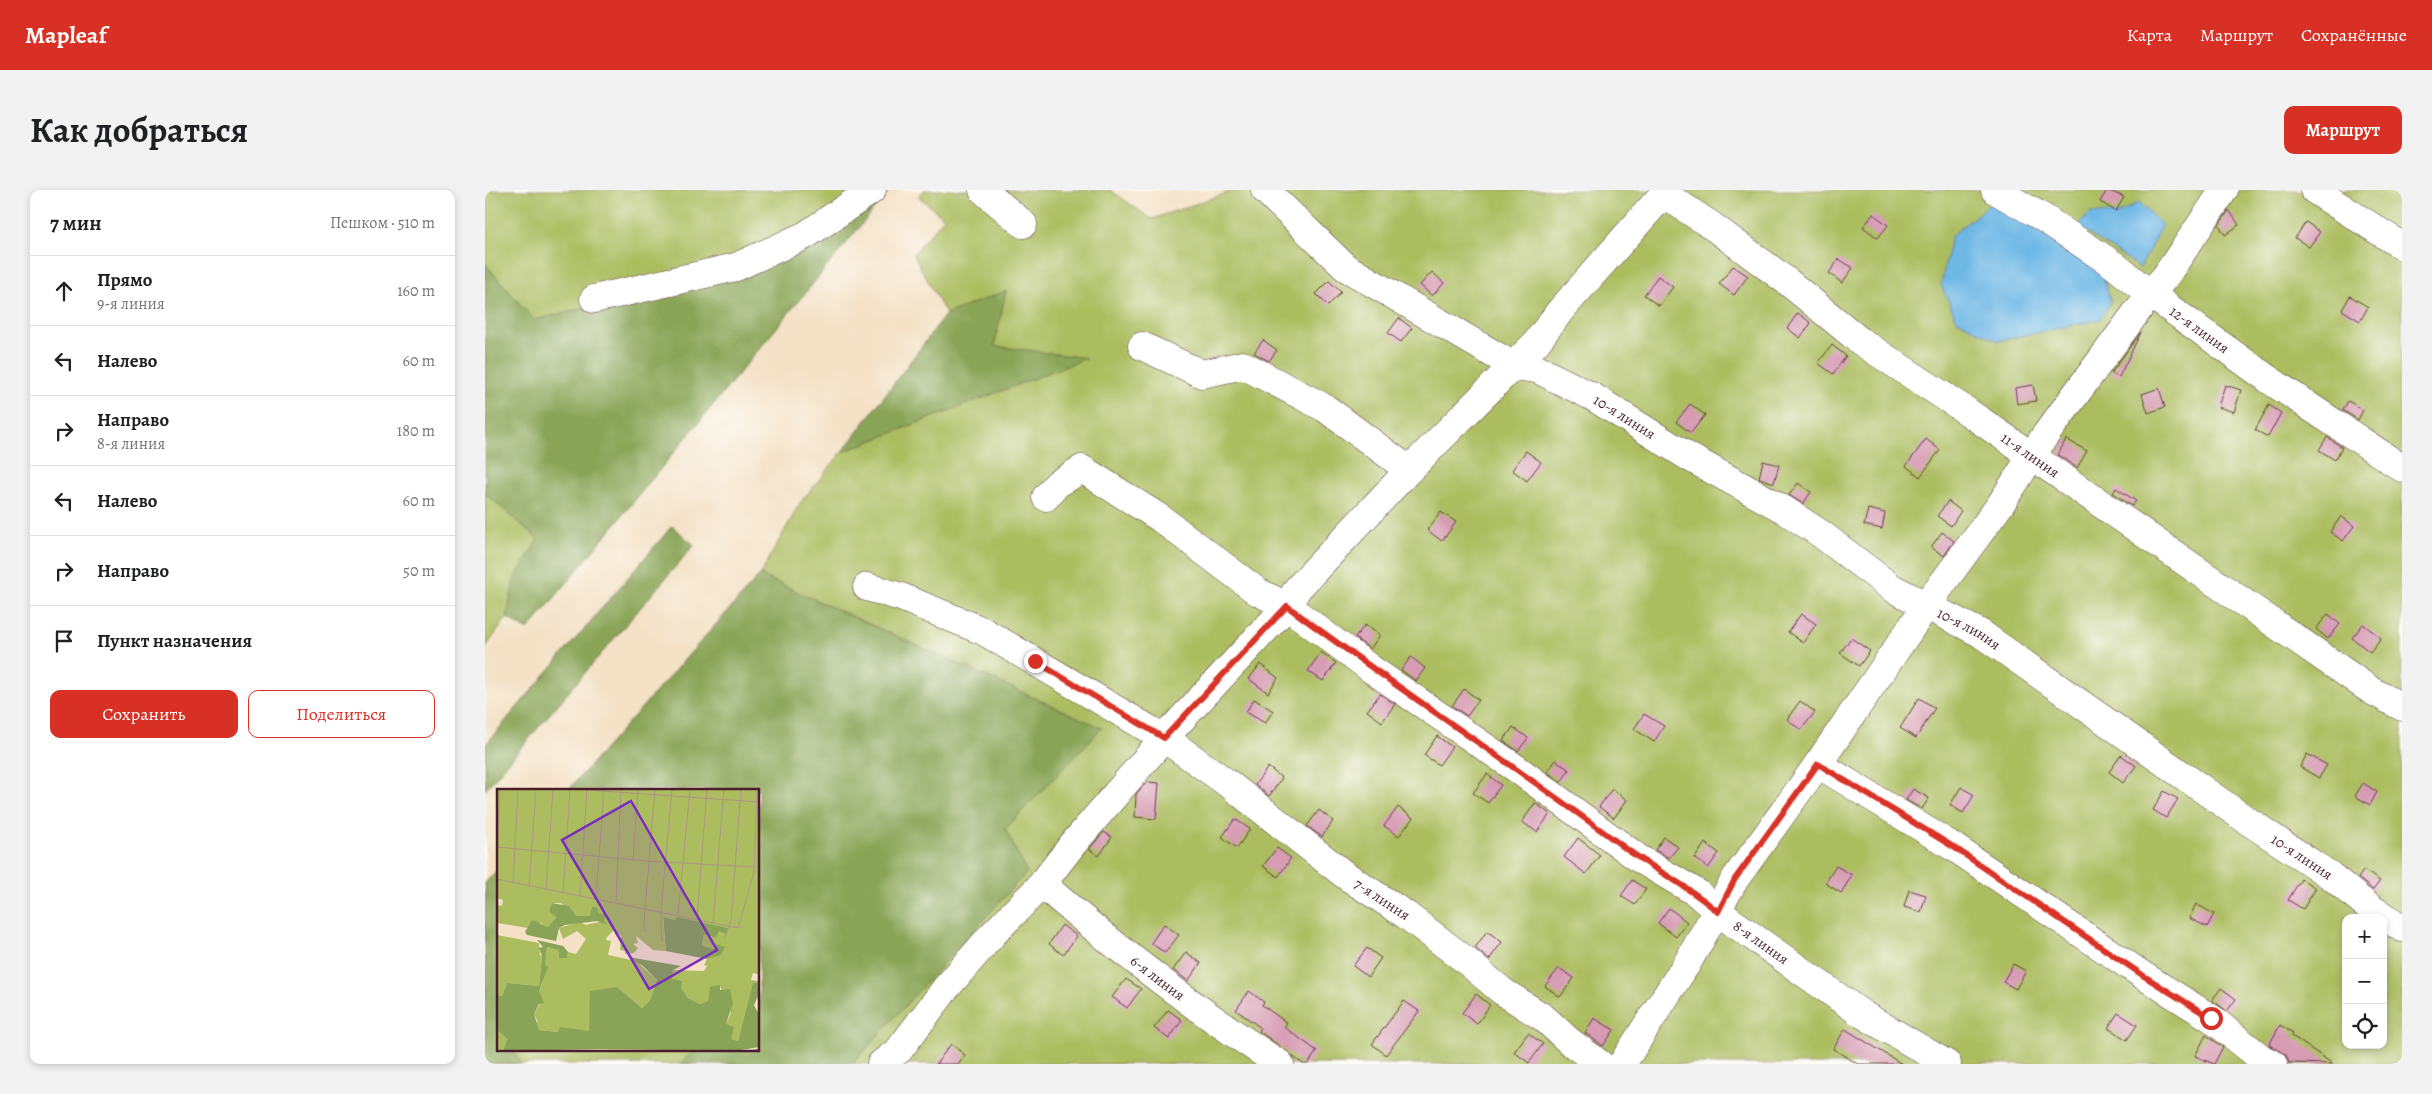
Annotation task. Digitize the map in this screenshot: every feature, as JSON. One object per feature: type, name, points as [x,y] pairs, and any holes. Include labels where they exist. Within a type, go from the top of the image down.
[{"type":"street","points":[[594,299],[736,267],[806,235],[872,190]]},
{"type":"street","points":[[983,190],[1023,224]]},
{"type":"street","points":[[1265,190],[1345,267],[1514,366]]},
{"type":"street","name":"12-я линия","points":[[1995,190],[2042,217],[2115,265],[2150,294],[2268,379],[2402,468]]},
{"type":"street","points":[[1621,1064],[1718,912],[1735,879],[1818,764],[1926,606],[2000,505],[2044,437],[2150,294],[2165,277],[2224,190]]},
{"type":"street","points":[[2313,190],[2402,246]]},
{"type":"street","points":[[899,1059],[946,988],[992,934],[1042,884],[1073,844],[1164,738],[1287,606],[1298,588],[1409,470],[1514,366],[1607,256],[1666,192]]},
{"type":"street","name":"11-я линия","points":[[1666,192],[1787,282],[1860,341],[2032,456],[2372,691],[2402,707]]},
{"type":"street","points":[[1143,346],[1202,374],[1243,365],[1325,408],[1409,470]]},
{"type":"street","name":"10-я линия","points":[[1514,366],[1537,369],[1593,397],[1687,456],[1783,509],[1821,534],[1892,588],[1980,632],[2245,819],[2331,876],[2369,907],[2402,928]]},
{"type":"street","name":"8-я линия","points":[[1046,497],[1057,484],[1082,469],[1160,518],[1258,592],[1287,606],[1371,668],[1517,769],[1638,858],[1697,893],[1718,912],[1862,1014],[1947,1064]]},
{"type":"street","name":"7-я линия","points":[[867,586],[901,596],[983,630],[1164,738],[1230,784],[1345,875],[1413,921],[1502,991],[1545,1018],[1569,1041],[1600,1064]]},
{"type":"street","points":[[1818,764],[2006,882],[2144,976],[2211,1018],[2261,1058],[2273,1064]]},
{"type":"street","name":"6-я линия","points":[[1042,884],[1101,935],[1170,988],[1228,1030],[1280,1064]]},
{"type":"green space","points":[[485,190],[880,190],[742,271],[534,320],[485,264]]},
{"type":"green space","points":[[880,190],[890,190],[528,630],[507,618],[514,580],[538,539],[485,493],[485,264],[534,320],[742,271]]},
{"type":"green space","points":[[924,190],[1110,190],[1152,219],[1235,190],[2402,190],[2402,1064],[852,1064],[1026,872],[1005,829],[1101,728],[760,575],[800,503],[842,452],[1086,358],[994,346],[1006,291],[946,314],[913,254],[944,218],[918,196]]},
{"type":"green space","points":[[1006,291],[994,346],[1087,358],[842,452],[946,314]]},
{"type":"green space","points":[[485,493],[538,539],[514,580],[507,618],[485,648]]},
{"type":"green space","points":[[672,526],[694,545],[485,790],[485,745]]},
{"type":"green space","points":[[760,575],[1102,728],[1005,829],[1027,872],[852,1064],[680,1064],[693,1052],[760,1052],[760,789],[569,789]]},
{"type":"green space","points":[[497,870],[497,1052],[513,1052],[523,1064],[485,1064],[485,883]]},
{"type":"green space","points":[[513,1052],[693,1052],[680,1064],[523,1064]]},
{"type":"water","points":[[1993,202],[2101,269],[2111,302],[2099,320],[1997,341],[1957,320],[1941,285],[1951,236]]},
{"type":"water","points":[[2139,202],[2162,225],[2140,268],[2077,226],[2091,213],[2118,214]]},
{"type":"building","points":[[2107,190],[2124,197],[2116,211],[2100,202]]},
{"type":"building","points":[[2229,210],[2239,225],[2225,235],[2219,225]]},
{"type":"building","points":[[1873,214],[1888,225],[1878,238],[1863,227]]},
{"type":"building","points":[[2306,222],[2320,232],[2309,247],[2295,238]]},
{"type":"building","points":[[1839,259],[1853,268],[1842,283],[1829,273]]},
{"type":"building","points":[[1733,266],[1748,276],[1734,295],[1719,284]]},
{"type":"building","points":[[1432,272],[1444,283],[1432,296],[1420,285]]},
{"type":"building","points":[[1658,276],[1673,287],[1659,306],[1644,295]]},
{"type":"building","points":[[1329,281],[1341,292],[1328,306],[1316,294]]},
{"type":"building","points":[[2350,296],[2368,307],[2360,321],[2342,310]]},
{"type":"building","points":[[1798,313],[1811,323],[1800,338],[1787,328]]},
{"type":"building","points":[[1399,318],[1412,328],[1401,342],[1388,333]]},
{"type":"building","points":[[2141,332],[2119,377],[2111,373]]},
{"type":"building","points":[[1263,340],[1277,350],[1269,361],[1254,353]]},
{"type":"building","points":[[1832,345],[1846,356],[1833,374],[1818,363]]},
{"type":"building","points":[[2033,385],[2036,401],[2017,404],[2015,388]]},
{"type":"building","points":[[2225,385],[2241,390],[2234,412],[2218,407]]},
{"type":"building","points":[[2159,388],[2165,407],[2148,413],[2142,394]]},
{"type":"building","points":[[2348,401],[2363,410],[2358,420],[2343,410]]},
{"type":"building","points":[[1690,404],[1705,415],[1691,433],[1676,422]]},
{"type":"building","points":[[2269,405],[2281,413],[2268,437],[2255,430]]},
{"type":"building","points":[[2327,437],[2342,447],[2335,460],[2319,450]]},
{"type":"building","points":[[1926,439],[1940,450],[1920,477],[1906,466]]},
{"type":"building","points":[[2066,439],[2087,451],[2077,468],[2058,455]]},
{"type":"building","points":[[1526,451],[1541,462],[1527,481],[1512,470]]},
{"type":"building","points":[[1763,461],[1779,465],[1774,483],[1759,478]]},
{"type":"building","points":[[1798,483],[1811,492],[1803,504],[1789,495]]},
{"type":"building","points":[[2116,488],[2136,501],[2132,506],[2113,493]]},
{"type":"building","points":[[1948,501],[1961,511],[1951,526],[1937,516]]},
{"type":"building","points":[[1868,509],[1885,513],[1882,529],[1864,525]]},
{"type":"building","points":[[1441,512],[1456,522],[1442,541],[1427,530]]},
{"type":"building","points":[[2341,516],[2354,526],[2343,541],[2330,532]]},
{"type":"building","points":[[1942,532],[1954,541],[1944,556],[1931,547]]},
{"type":"building","points":[[1801,614],[1816,624],[1803,643],[1788,632]]},
{"type":"building","points":[[2328,614],[2340,624],[2328,639],[2316,629]]},
{"type":"building","points":[[2363,624],[2381,638],[2370,652],[2352,638]]},
{"type":"building","points":[[1365,625],[1380,635],[1370,649],[1355,638]]},
{"type":"building","points":[[1851,638],[1870,651],[1859,666],[1840,653]]},
{"type":"building","points":[[1321,652],[1336,663],[1323,681],[1308,671]]},
{"type":"building","points":[[1411,657],[1425,668],[1416,681],[1401,670]]},
{"type":"building","points":[[1260,664],[1278,678],[1268,693],[1249,679]]},
{"type":"building","points":[[1464,689],[1479,700],[1467,716],[1452,706]]},
{"type":"building","points":[[1380,694],[1395,704],[1382,722],[1367,711]]},
{"type":"building","points":[[1919,698],[1935,708],[1916,738],[1900,728]]},
{"type":"building","points":[[1254,699],[1273,711],[1265,723],[1246,712]]},
{"type":"building","points":[[1800,701],[1815,712],[1801,730],[1787,719]]},
{"type":"building","points":[[1644,714],[1664,726],[1654,742],[1634,729]]},
{"type":"building","points":[[1513,727],[1528,738],[1518,751],[1503,741]]},
{"type":"building","points":[[1437,736],[1452,747],[1439,765],[1424,755]]},
{"type":"building","points":[[2307,754],[2327,765],[2319,778],[2300,767]]},
{"type":"building","points":[[2121,755],[2136,766],[2123,783],[2109,772]]},
{"type":"building","points":[[1556,760],[1569,770],[1561,782],[1547,772]]},
{"type":"building","points":[[1268,767],[1282,778],[1269,796],[1255,785]]},
{"type":"building","points":[[1487,774],[1501,785],[1488,803],[1473,793]]},
{"type":"building","points":[[1147,782],[1159,783],[1156,819],[1135,817],[1136,794]]},
{"type":"building","points":[[2363,783],[2377,792],[2370,805],[2355,796]]},
{"type":"building","points":[[1961,787],[1974,795],[1963,813],[1950,805]]},
{"type":"building","points":[[1612,789],[1627,800],[1614,818],[1599,807]]},
{"type":"building","points":[[1913,789],[1929,798],[1922,809],[1906,800]]},
{"type":"building","points":[[2164,791],[2178,799],[2166,818],[2153,810]]},
{"type":"building","points":[[1535,803],[1550,814],[1537,832],[1522,822]]},
{"type":"building","points":[[1398,807],[1413,818],[1399,836],[1384,826]]},
{"type":"building","points":[[1319,810],[1333,821],[1322,837],[1307,826]]},
{"type":"building","points":[[1235,819],[1250,829],[1237,848],[1222,837]]},
{"type":"building","points":[[1104,832],[1112,837],[1099,856],[1089,849]]},
{"type":"building","points":[[1664,837],[1678,847],[1669,858],[1655,850]]},
{"type":"building","points":[[1578,838],[1600,855],[1586,874],[1564,857]]},
{"type":"building","points":[[1705,843],[1719,853],[1708,868],[1695,858]]},
{"type":"building","points":[[1277,848],[1291,858],[1278,877],[1263,866]]},
{"type":"building","points":[[1836,866],[1852,875],[1841,893],[1825,883]]},
{"type":"building","points":[[2364,870],[2380,881],[2373,890],[2358,878]]},
{"type":"building","points":[[2301,879],[2316,888],[2303,909],[2288,900]]},
{"type":"building","points":[[1632,880],[1646,889],[1635,905],[1621,896]]},
{"type":"building","points":[[1909,890],[1926,895],[1921,912],[1904,907]]},
{"type":"building","points":[[2196,904],[2214,914],[2207,927],[2189,918]]},
{"type":"building","points":[[1669,908],[1687,922],[1676,937],[1658,923]]},
{"type":"building","points":[[1164,924],[1179,935],[1165,953],[1151,943]]},
{"type":"building","points":[[1062,925],[1077,936],[1063,955],[1049,944]]},
{"type":"building","points":[[1487,931],[1502,942],[1489,960],[1475,948]]},
{"type":"building","points":[[1367,948],[1381,958],[1368,977],[1353,966]]},
{"type":"building","points":[[1186,952],[1201,963],[1188,981],[1173,970]]},
{"type":"building","points":[[2013,964],[2026,971],[2016,989],[2003,982]]},
{"type":"building","points":[[1559,968],[1574,978],[1560,997],[1545,986]]},
{"type":"building","points":[[1126,979],[1141,989],[1127,1008],[1112,997]]},
{"type":"building","points":[[2221,988],[2236,999],[2227,1011],[2212,1000]]},
{"type":"building","points":[[1249,991],[1264,1002],[1262,1005],[1287,1023],[1284,1027],[1317,1051],[1308,1064],[1303,1064],[1259,1031],[1261,1028],[1236,1010]]},
{"type":"building","points":[[1476,994],[1490,1005],[1477,1024],[1462,1013]]},
{"type":"building","points":[[1404,1001],[1419,1011],[1386,1055],[1372,1044]]},
{"type":"building","points":[[1168,1010],[1182,1020],[1169,1039],[1154,1028]]},
{"type":"building","points":[[2118,1013],[2137,1025],[2127,1040],[2108,1028]]},
{"type":"building","points":[[1594,1018],[1614,1030],[1603,1046],[1585,1033]]},
{"type":"building","points":[[2280,1025],[2293,1033],[2292,1036],[2333,1064],[2289,1063],[2286,1055],[2269,1045]]},
{"type":"building","points":[[1845,1029],[1902,1064],[1858,1064],[1833,1049]]},
{"type":"building","points":[[1528,1033],[1543,1044],[1529,1063],[1514,1052]]},
{"type":"building","points":[[2206,1035],[2223,1047],[2214,1064],[2195,1056]]},
{"type":"building","points":[[951,1044],[965,1055],[959,1064],[936,1064]]},
{"type":"route","points":[[1035,661],[1164,738],[1287,606],[1371,668],[1569,806],[1638,858],[1697,893],[1718,912],[1735,879],[1818,764],[1849,785],[1955,848],[2144,976],[2211,1018]]}]
